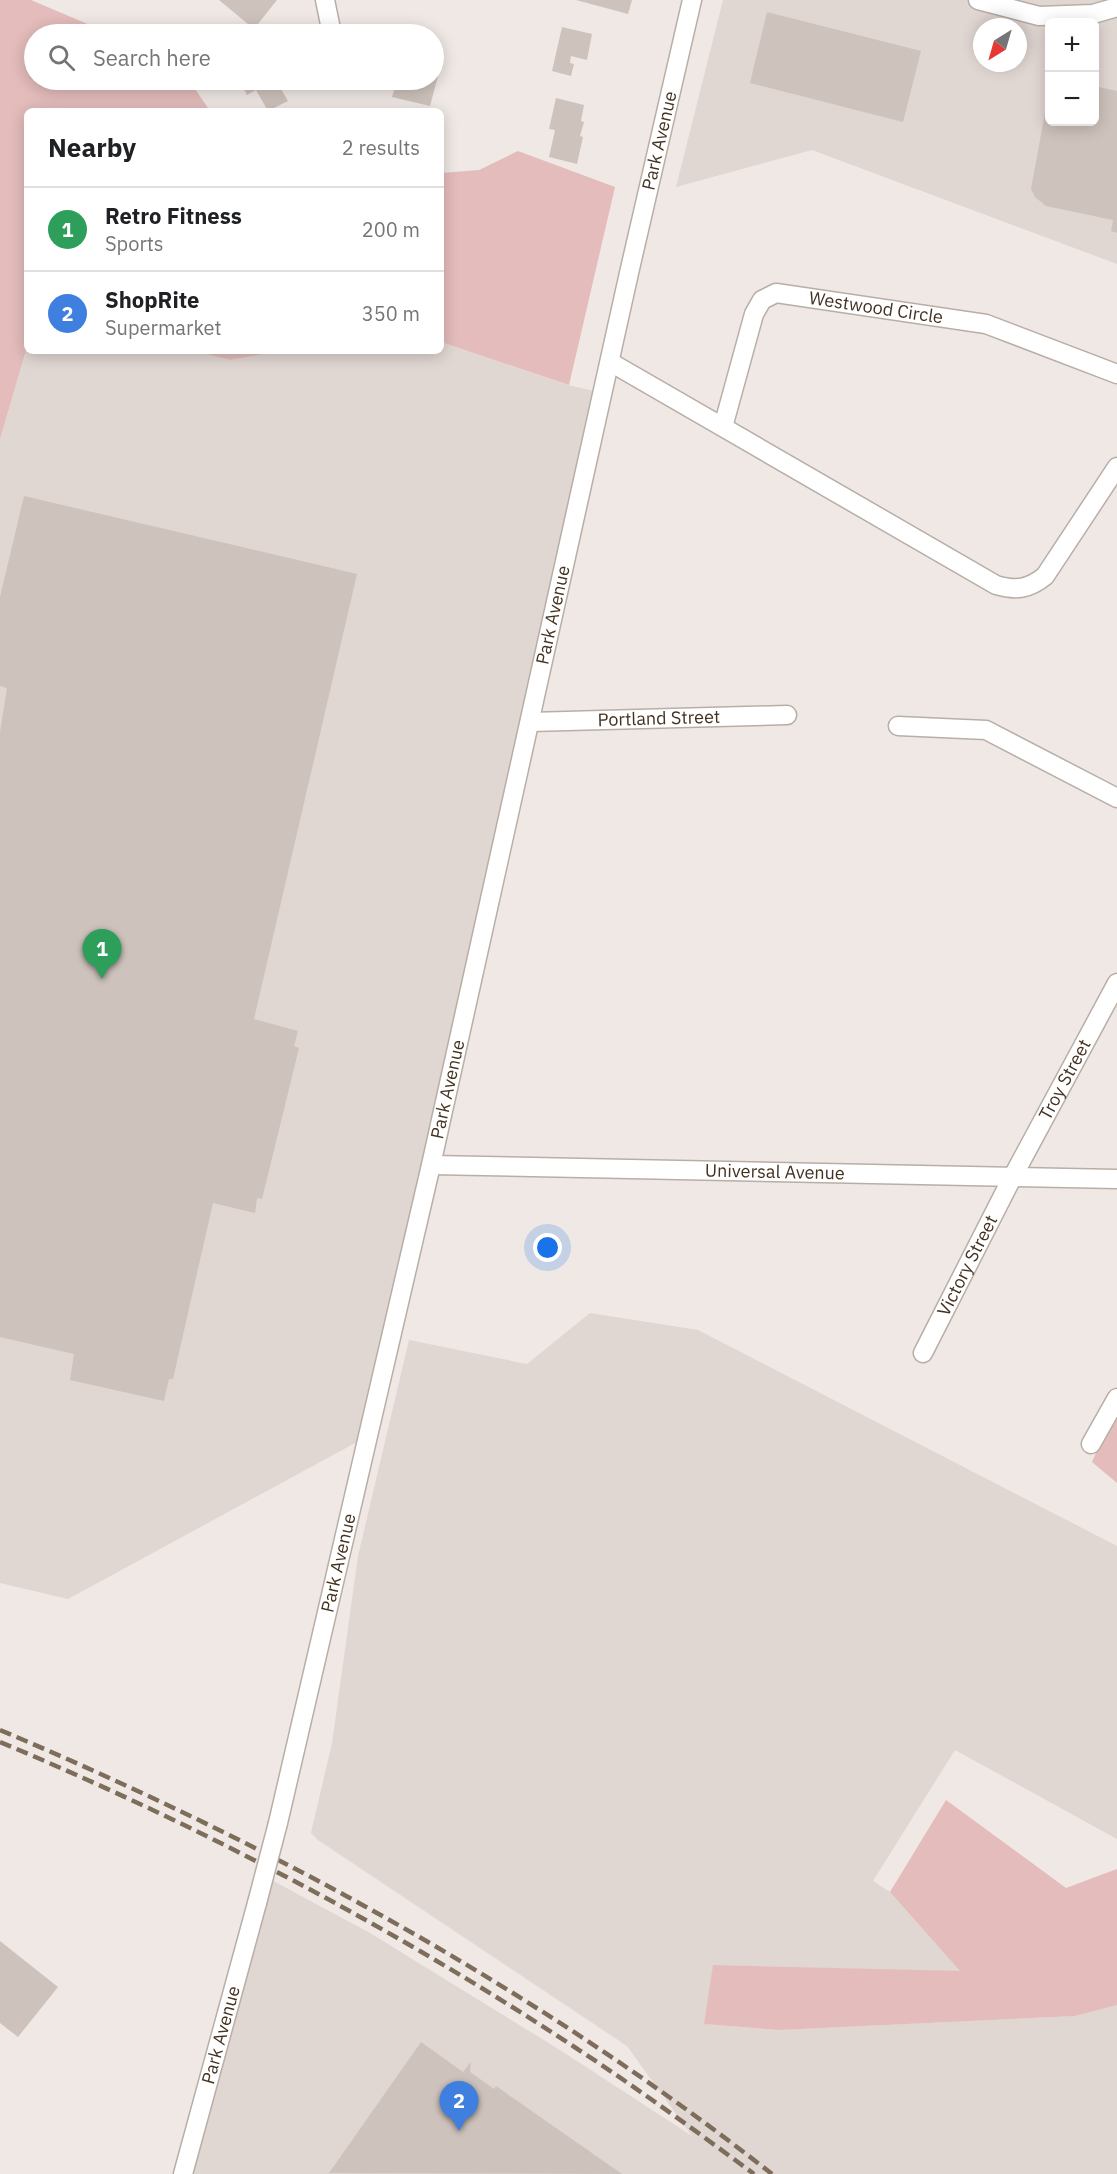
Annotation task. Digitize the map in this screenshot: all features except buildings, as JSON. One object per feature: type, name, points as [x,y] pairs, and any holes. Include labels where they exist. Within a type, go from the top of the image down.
[{"type":"street","points":[[325,0],[330,24]]},
{"type":"street","name":"Park Avenue","points":[[183,2174],[278,1823],[431,1165],[692,0]]},
{"type":"street","points":[[978,0],[1039,16],[1093,14],[1117,7]]},
{"type":"street","name":"Westwood Circle","points":[[723,427],[754,314],[762,300],[776,292],[986,324],[1117,374]]},
{"type":"street","points":[[610,362],[996,585],[1009,589],[1028,587],[1045,576],[1117,467]]},
{"type":"street","name":"Portland Street","points":[[530,722],[787,715]]},
{"type":"street","points":[[898,726],[986,730],[1117,798]]},
{"type":"street","name":"Troy Street","points":[[1012,1178],[1117,983]]},
{"type":"street","name":"Universal Avenue","points":[[431,1165],[1117,1179]]},
{"type":"street","name":"Victory Street","points":[[923,1353],[1012,1178]]},
{"type":"street","points":[[1091,1444],[1117,1398]]},
{"type":"shaded area","points":[[0,0],[31,0],[87,24],[24,24],[24,90],[196,90],[208,108],[24,108],[25,354],[0,439]]},
{"type":"shaded area","points":[[723,0],[1117,0],[1117,264],[812,150],[676,187]]},
{"type":"shaded area","points":[[518,151],[615,187],[569,385],[444,343],[444,173],[479,170]]},
{"type":"shaded area","points":[[444,343],[568,385],[603,393],[368,1436],[68,1599],[0,1583],[0,439],[25,354],[206,354],[230,360],[265,354],[444,354]]},
{"type":"shaded area","points":[[206,354],[265,354],[230,360]]},
{"type":"shaded area","points":[[590,1313],[698,1330],[1117,1546],[1117,1839],[955,1750],[873,1881],[890,1892],[961,1972],[714,1965],[704,2024],[779,2030],[1075,2016],[1117,2005],[1117,2174],[183,2174],[264,1876],[370,1933],[560,2050],[692,2136],[627,2046],[318,1840],[311,1833],[332,1743],[358,1556],[409,1340],[527,1364]]},
{"type":"shaded area","points":[[1117,1404],[1117,1483],[1092,1462]]},
{"type":"shaded area","points":[[946,1800],[1066,1888],[1117,1869],[1117,2005],[1075,2016],[779,2030],[704,2024],[713,1965],[960,1971],[890,1892]]},
{"type":"railway","points":[[0,1730],[203,1822],[401,1926],[497,1983],[591,2044],[683,2107],[772,2174]]},
{"type":"railway","points":[[0,1742],[75,1774],[223,1844],[437,1961],[576,2048],[754,2174]]},
{"type":"place","name":"Retro Fitness","points":[[102,979]]},
{"type":"place","name":"ShopRite","points":[[459,2131]]}]
